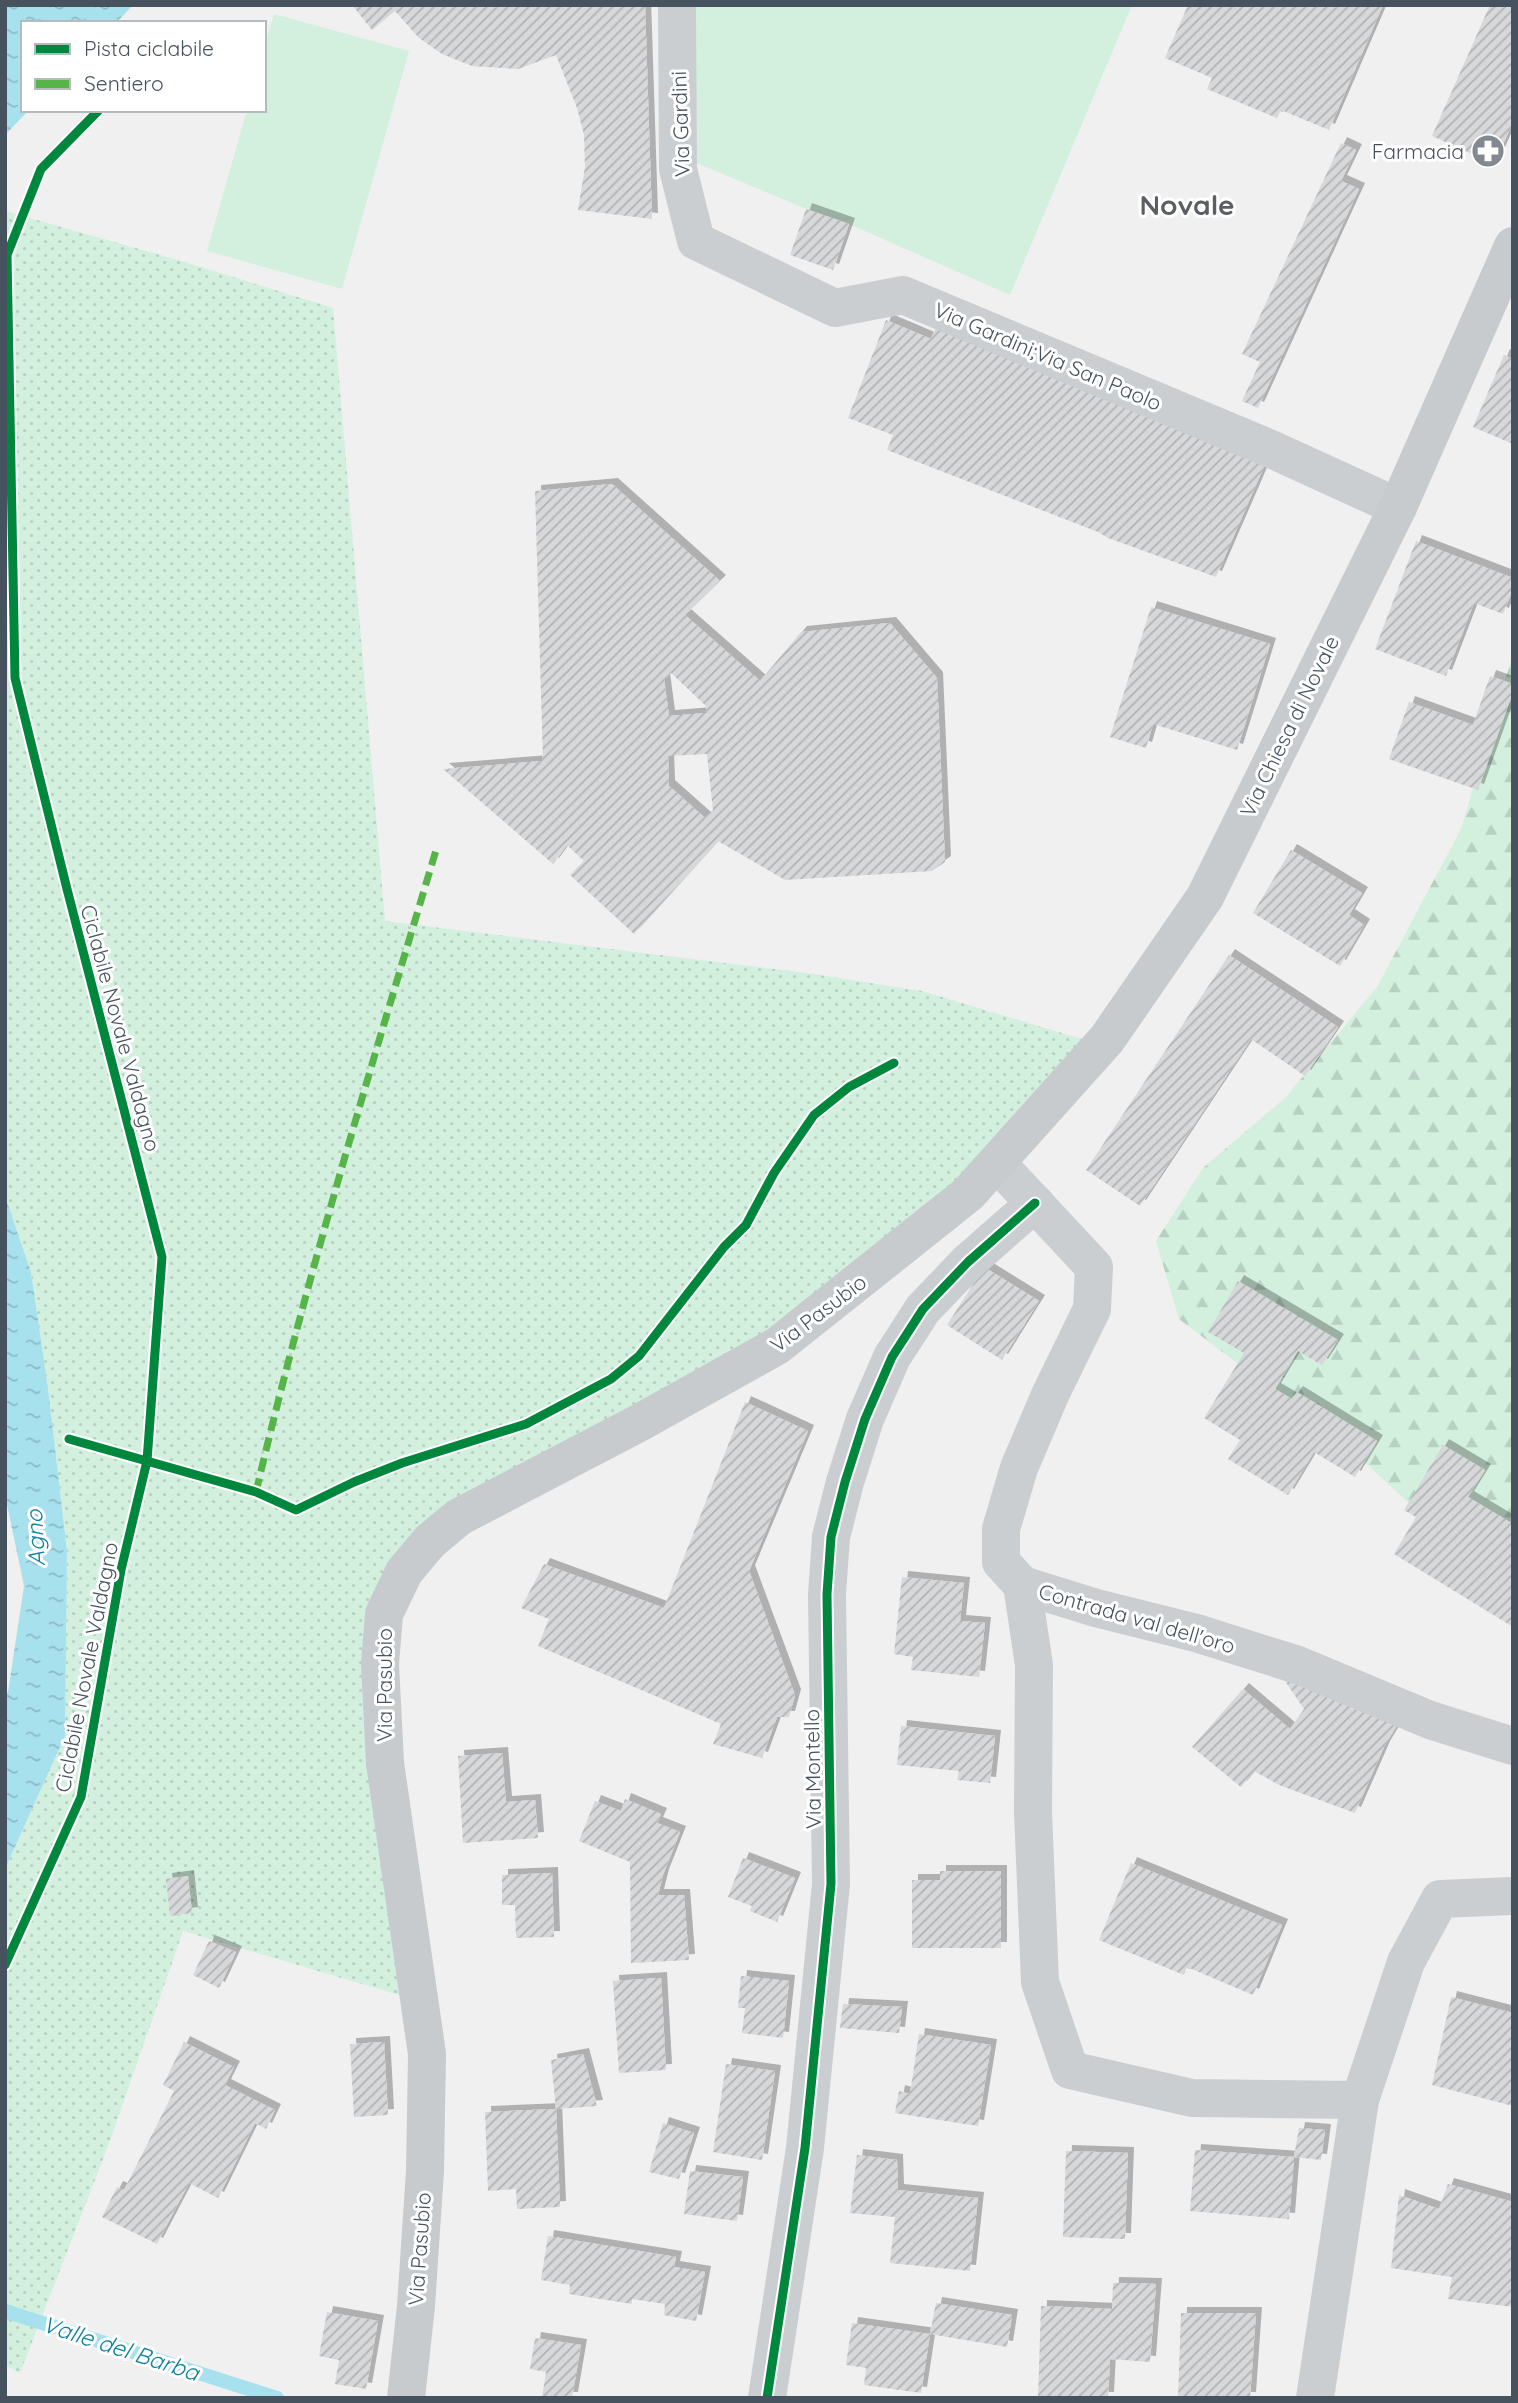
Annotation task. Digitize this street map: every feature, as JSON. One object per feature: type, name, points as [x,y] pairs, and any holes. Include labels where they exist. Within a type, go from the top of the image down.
[{"type":"main road","name":"Via Chiesa di Novale","points":[[997,1163],[1107,1039],[1205,897],[1398,507],[1513,246]]},
{"type":"main road","name":"Via Pasubio","points":[[406,2395],[425,2171],[426,2054],[385,1763],[380,1664],[384,1614],[404,1572],[430,1541],[458,1517],[627,1429],[777,1346],[968,1194],[997,1163]]},
{"type":"street","name":"Via Gardini","points":[[677,5],[678,169],[696,241]]},
{"type":"street","name":"Via Gardini;Via San Paolo","points":[[696,241],[835,308],[903,295],[1271,449],[1398,507]]},
{"type":"street","name":"Contrada val dell'oro","points":[[997,1163],[1094,1266],[1092,1309],[1050,1395],[1019,1468],[1001,1529],[1001,1562],[1022,1585],[1096,1608],[1196,1633],[1298,1665],[1430,1720],[1513,1746]]},
{"type":"street","name":"Via Montello","points":[[767,2398],[805,2148],[831,1884],[827,1606],[831,1537],[865,1419],[892,1357],[923,1309],[968,1262],[1035,1203]]},
{"type":"street","points":[[1022,1585],[1034,1665],[1033,1812],[1040,1982],[1070,2070],[1192,2098],[1360,2100]]},
{"type":"street","points":[[1315,2398],[1360,2100],[1406,1962],[1440,1899],[1513,1896]]},
{"type":"green space","points":[[677,5],[1132,5],[1010,295],[849,224],[806,209],[673,153]]},
{"type":"green space","points":[[274,14],[409,51],[342,289],[207,251],[246,112],[266,112],[266,40]]},
{"type":"green space","points":[[5,211],[185,262],[333,308],[385,921],[807,973],[922,991],[1095,1043],[1005,1153],[807,1315],[465,1508],[407,1576],[380,1725],[426,2003],[183,1931],[110,2141],[20,2373],[5,2365],[5,1869],[65,1736],[67,1551],[31,1272],[5,1196]]},
{"type":"green space","points":[[1513,653],[1513,1567],[1423,1516],[1324,1425],[1179,1319],[1156,1241],[1203,1168],[1285,1098],[1377,987],[1461,829]]},
{"type":"water","points":[[5,5],[133,5],[118,21],[21,21],[21,112],[27,112],[5,135]]},
{"type":"water","name":"Agno","points":[[5,1196],[31,1272],[67,1551],[65,1736],[5,1869],[5,1696],[8,1692],[24,1586],[5,1495]]},
{"type":"building","points":[[352,5],[645,5],[652,219],[578,210],[585,167],[584,135],[577,108],[556,55],[518,69],[472,66],[442,54],[419,38],[395,11],[372,30]]},
{"type":"building","points":[[1188,5],[1383,5],[1329,130],[1281,110],[1277,118],[1207,89],[1212,78],[1165,58]]},
{"type":"building","points":[[1490,5],[1513,5],[1513,122],[1494,164],[1432,136]]},
{"type":"building","points":[[1341,143],[1356,150],[1341,181],[1359,189],[1258,408],[1242,401],[1260,362],[1242,354]]},
{"type":"building","points":[[806,209],[849,224],[833,270],[790,255]]},
{"type":"building","points":[[886,320],[931,339],[937,324],[1269,455],[1216,577],[1108,538],[887,450],[893,435],[848,418]]},
{"type":"building","points":[[1504,355],[1513,359],[1513,444],[1473,427]]},
{"type":"building","points":[[612,484],[720,581],[685,615],[760,681],[801,632],[890,623],[937,678],[945,862],[932,871],[785,880],[718,841],[634,934],[570,875],[584,861],[567,845],[553,864],[443,769],[543,761],[535,491]],"holes":[[[671,673],[706,706],[707,713],[669,716],[664,679]],[[707,754],[713,811],[705,818],[669,786],[668,756]]]},
{"type":"building","points":[[1416,541],[1513,578],[1513,589],[1503,614],[1474,603],[1446,676],[1375,649]]},
{"type":"building","points":[[1151,607],[1270,644],[1237,750],[1153,724],[1146,748],[1110,737]]},
{"type":"building","points":[[1490,676],[1513,684],[1513,692],[1478,790],[1389,759],[1409,702],[1473,725]]},
{"type":"building","points":[[1291,850],[1362,893],[1349,915],[1364,925],[1340,966],[1253,913]]},
{"type":"building","points":[[1229,955],[1338,1027],[1305,1076],[1251,1039],[1140,1206],[1086,1170]]},
{"type":"building","points":[[984,1267],[1039,1301],[1002,1360],[947,1325]]},
{"type":"building","points":[[1238,1281],[1338,1340],[1322,1365],[1298,1351],[1275,1389],[1292,1399],[1297,1392],[1377,1441],[1355,1477],[1314,1452],[1288,1495],[1228,1459],[1240,1440],[1204,1418],[1244,1353],[1208,1332]]},
{"type":"building","points":[[745,1402],[808,1431],[749,1571],[795,1695],[789,1717],[777,1717],[762,1758],[713,1744],[721,1724],[538,1646],[549,1619],[521,1608],[544,1564],[664,1608]]},
{"type":"building","points":[[1443,1445],[1485,1470],[1468,1497],[1513,1524],[1513,1627],[1394,1554],[1416,1517],[1404,1510]]},
{"type":"building","points":[[902,1577],[964,1583],[960,1621],[985,1623],[979,1677],[911,1670],[913,1657],[894,1654]]},
{"type":"building","points":[[1277,1669],[1397,1725],[1384,1747],[1355,1813],[1279,1785],[1254,1771],[1241,1787],[1192,1747],[1243,1689],[1290,1729],[1304,1709]]},
{"type":"building","points":[[901,1726],[995,1736],[990,1783],[957,1780],[959,1771],[897,1765]]},
{"type":"building","points":[[502,1753],[506,1802],[535,1800],[538,1838],[463,1843],[458,1756]]},
{"type":"building","points":[[625,1799],[661,1814],[657,1823],[680,1832],[658,1895],[684,1895],[689,1960],[631,1963],[630,1862],[579,1841],[595,1801],[621,1811]]},
{"type":"building","points":[[743,1858],[795,1878],[777,1922],[750,1911],[752,1906],[728,1897]]},
{"type":"building","points":[[1131,1863],[1282,1925],[1253,1995],[1187,1967],[1184,1975],[1099,1940]]},
{"type":"building","points":[[940,1871],[1001,1871],[1001,1948],[912,1948],[912,1880],[940,1880]]},
{"type":"building","points":[[552,1873],[554,1937],[516,1938],[515,1905],[502,1905],[502,1875]]},
{"type":"building","points":[[188,1876],[192,1913],[170,1916],[166,1879]]},
{"type":"building","points":[[209,1941],[236,1952],[219,1988],[193,1975]]},
{"type":"building","points":[[741,1976],[789,1981],[783,2038],[742,2033],[745,2008],[738,2008]]},
{"type":"building","points":[[661,1978],[666,2070],[619,2073],[613,1981]]},
{"type":"building","points":[[1451,1997],[1513,2013],[1513,2106],[1432,2085]]},
{"type":"building","points":[[843,2004],[902,2007],[899,2033],[840,2028]]},
{"type":"building","points":[[919,2034],[991,2045],[978,2126],[895,2113],[899,2091],[910,2094]]},
{"type":"building","points":[[184,2042],[234,2067],[225,2085],[275,2110],[266,2129],[255,2123],[218,2198],[189,2183],[157,2244],[102,2217],[117,2187],[124,2190],[174,2091],[163,2085]]},
{"type":"building","points":[[384,2042],[388,2115],[354,2117],[350,2044]]},
{"type":"building","points":[[583,2054],[597,2106],[556,2109],[551,2060]]},
{"type":"building","points":[[726,2064],[775,2071],[762,2160],[713,2152]]},
{"type":"building","points":[[556,2109],[560,2207],[517,2209],[516,2189],[488,2191],[485,2112]]},
{"type":"building","points":[[663,2123],[694,2133],[679,2179],[649,2172]]},
{"type":"building","points":[[1299,2128],[1325,2130],[1321,2160],[1294,2157]]},
{"type":"building","points":[[1195,2150],[1294,2157],[1289,2219],[1190,2211]]},
{"type":"building","points":[[1066,2151],[1128,2153],[1125,2239],[1063,2237]]},
{"type":"building","points":[[857,2155],[897,2160],[898,2190],[978,2198],[970,2271],[890,2263],[895,2217],[850,2213]]},
{"type":"building","points":[[690,2171],[743,2177],[737,2221],[684,2214]]},
{"type":"building","points":[[1448,2184],[1513,2202],[1513,2307],[1448,2299],[1452,2277],[1391,2268],[1399,2195],[1439,2209]]},
{"type":"building","points":[[548,2236],[676,2257],[674,2267],[705,2272],[696,2321],[664,2315],[665,2304],[632,2299],[632,2304],[569,2294],[570,2285],[541,2280]]},
{"type":"building","points":[[1113,2283],[1156,2284],[1150,2362],[1110,2359],[1108,2398],[1038,2398],[1041,2306],[1112,2309]]},
{"type":"building","points":[[936,2303],[1012,2315],[1007,2347],[930,2334]]},
{"type":"building","points":[[327,2312],[378,2321],[366,2389],[335,2384],[339,2360],[319,2356]]},
{"type":"building","points":[[1181,2313],[1256,2313],[1250,2398],[1178,2398]]},
{"type":"building","points":[[852,2323],[930,2334],[921,2393],[864,2385],[866,2368],[846,2365]]},
{"type":"building","points":[[535,2338],[581,2345],[572,2398],[542,2398],[546,2372],[530,2369]]},
{"type":"waterway","name":"Valle del Barba","points":[[5,2311],[277,2398]]},
{"type":"marked path","points":[[256,1492],[319,1249],[437,847]]},
{"type":"cycle path","name":"Ciclabile Novale Valdagno","points":[[5,1965],[81,1797],[121,1570],[147,1461],[162,1257],[15,678],[7,255],[41,169],[97,112]]},
{"type":"cycle path","points":[[69,1439],[256,1492],[296,1510],[402,1463],[526,1424],[611,1379],[639,1356],[724,1247],[746,1225],[774,1173],[814,1115],[849,1087],[894,1063]]},
{"type":"cycle path","points":[[767,2398],[805,2148],[831,1884],[827,1594],[831,1537],[865,1419],[892,1357],[923,1309],[968,1262],[1035,1203]]},
{"type":"place","name":"Farmacia","points":[[1488,151]]},
{"type":"district","name":"Novale","points":[[1187,204]]}]
